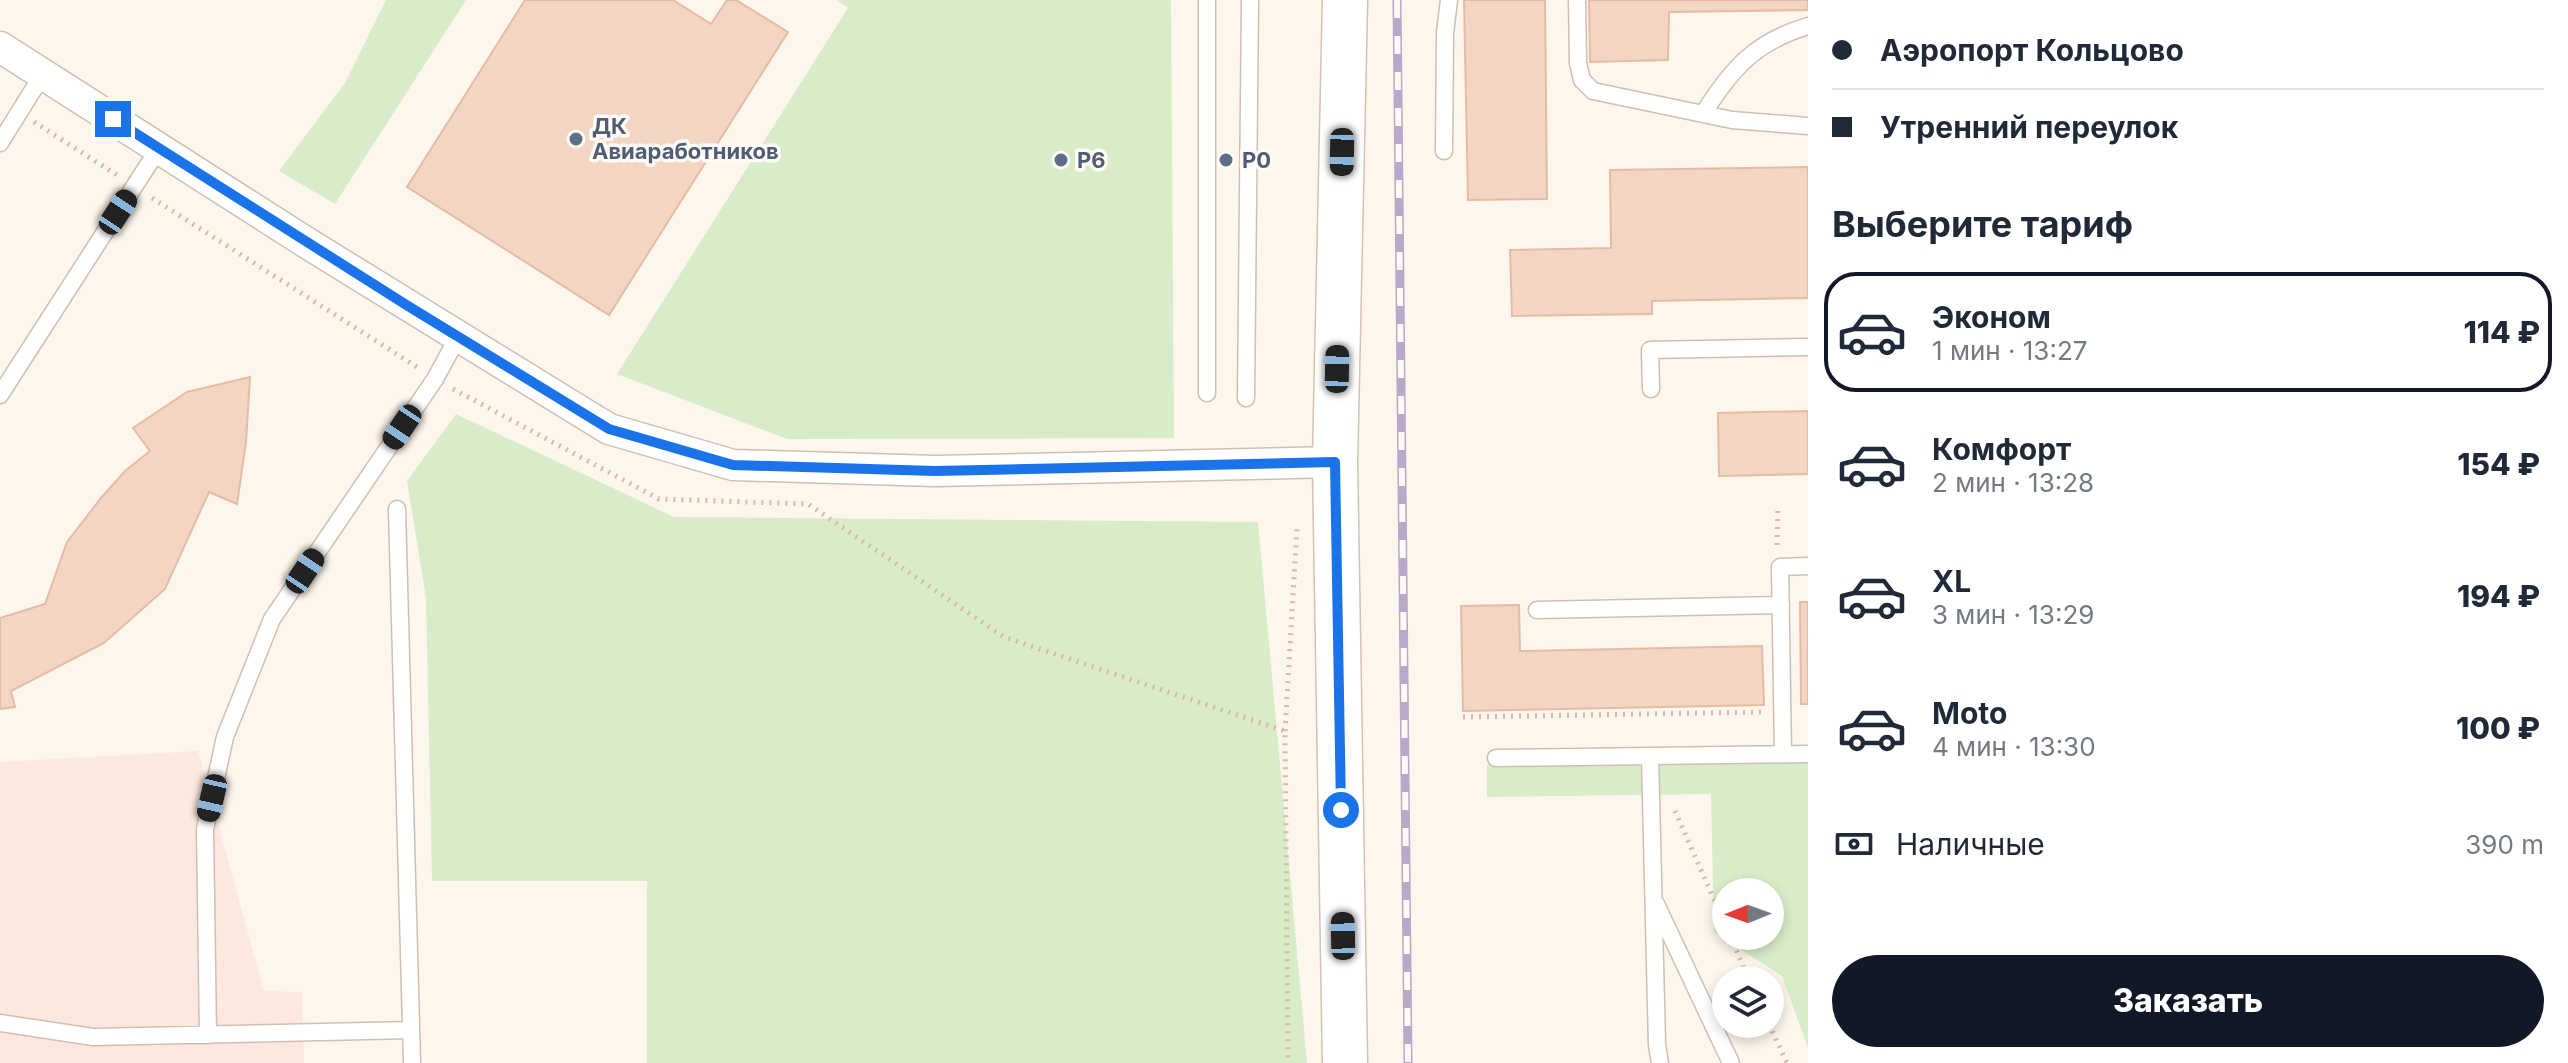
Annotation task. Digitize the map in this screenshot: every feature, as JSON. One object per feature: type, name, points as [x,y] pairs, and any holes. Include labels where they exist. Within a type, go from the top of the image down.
[{"type":"main road","points":[[1345,0],[1335,462],[1345,1063]]},
{"type":"street","points":[[0,47],[609,429],[733,465],[935,471],[1335,462]]},
{"type":"lane","points":[[1207,0],[1207,393]]},
{"type":"lane","points":[[1246,398],[1250,0]]},
{"type":"lane","points":[[1444,151],[1445,33],[1449,0]]},
{"type":"lane","points":[[1577,0],[1578,63],[1582,80],[1593,91],[1732,120],[1808,126]]},
{"type":"lane","points":[[1703,114],[1724,81],[1756,50],[1781,34],[1808,26]]},
{"type":"lane","points":[[0,143],[43,74]]},
{"type":"lane","points":[[0,395],[159,148]]},
{"type":"lane","points":[[208,1035],[205,829],[225,737],[272,619],[435,379],[458,337]]},
{"type":"lane","points":[[1651,389],[1650,350],[1808,347]]},
{"type":"lane","points":[[397,509],[412,1063]]},
{"type":"lane","points":[[1783,754],[1780,567],[1808,566]]},
{"type":"lane","points":[[1537,610],[1781,605]]},
{"type":"lane","points":[[1496,758],[1808,754]]},
{"type":"lane","points":[[1650,756],[1657,1045],[1660,1063]]},
{"type":"lane","points":[[1654,899],[1731,1063]]},
{"type":"lane","points":[[0,1023],[93,1037],[411,1030]]},
{"type":"lane","points":[[1657,1045],[1666,1063]]},
{"type":"path","points":[[20,113],[435,379],[659,499],[808,504],[1004,637],[1285,731],[1288,1063]]},
{"type":"path","points":[[1463,717],[1783,712]]},
{"type":"path","points":[[1650,756],[1712,896]]},
{"type":"path","points":[[1775,1038],[1787,1063]]},
{"type":"shaded area","points":[[198,751],[264,991],[302,992],[304,1063],[0,1063],[0,762]]},
{"type":"green space","points":[[386,0],[466,0],[335,204],[279,171],[345,83]]},
{"type":"green space","points":[[837,0],[1171,0],[1174,438],[787,439],[617,374],[848,8]]},
{"type":"green space","points":[[456,414],[674,517],[1258,522],[1307,1063],[647,1063],[647,881],[432,881],[426,598],[407,481]]},
{"type":"green space","points":[[1808,758],[1808,1048],[1784,982],[1784,966],[1767,966],[1742,950],[1784,950],[1784,878],[1713,878],[1711,794],[1487,797],[1487,765]]},
{"type":"building","points":[[525,0],[673,0],[711,24],[727,0],[736,0],[788,32],[609,315],[407,187]]},
{"type":"building","points":[[1464,0],[1545,0],[1547,199],[1468,200]]},
{"type":"building","points":[[1589,0],[1808,0],[1808,10],[1669,12],[1668,60],[1590,62]]},
{"type":"building","points":[[1808,167],[1808,298],[1652,301],[1652,314],[1512,316],[1510,250],[1611,248],[1610,170]]},
{"type":"building","points":[[250,377],[246,442],[237,504],[209,492],[165,589],[104,643],[11,691],[15,707],[0,709],[0,618],[45,604],[67,542],[125,471],[150,451],[133,428],[187,392]]},
{"type":"building","points":[[1808,411],[1808,474],[1719,476],[1718,413]]},
{"type":"building","points":[[1800,602],[1808,602],[1808,704],[1801,704]]},
{"type":"building","points":[[1519,605],[1520,651],[1762,646],[1764,705],[1463,711],[1461,606]]},
{"type":"railway","points":[[1397,0],[1408,1063]]},
{"type":"place","name":"ДК Авиаработников","points":[[576,139]]},
{"type":"place","name":"P6","points":[[1061,160]]},
{"type":"place","name":"P0","points":[[1226,160]]},
{"type":"route","points":[[113,119],[609,429],[733,465],[935,471],[1335,462],[1341,810]]}]
